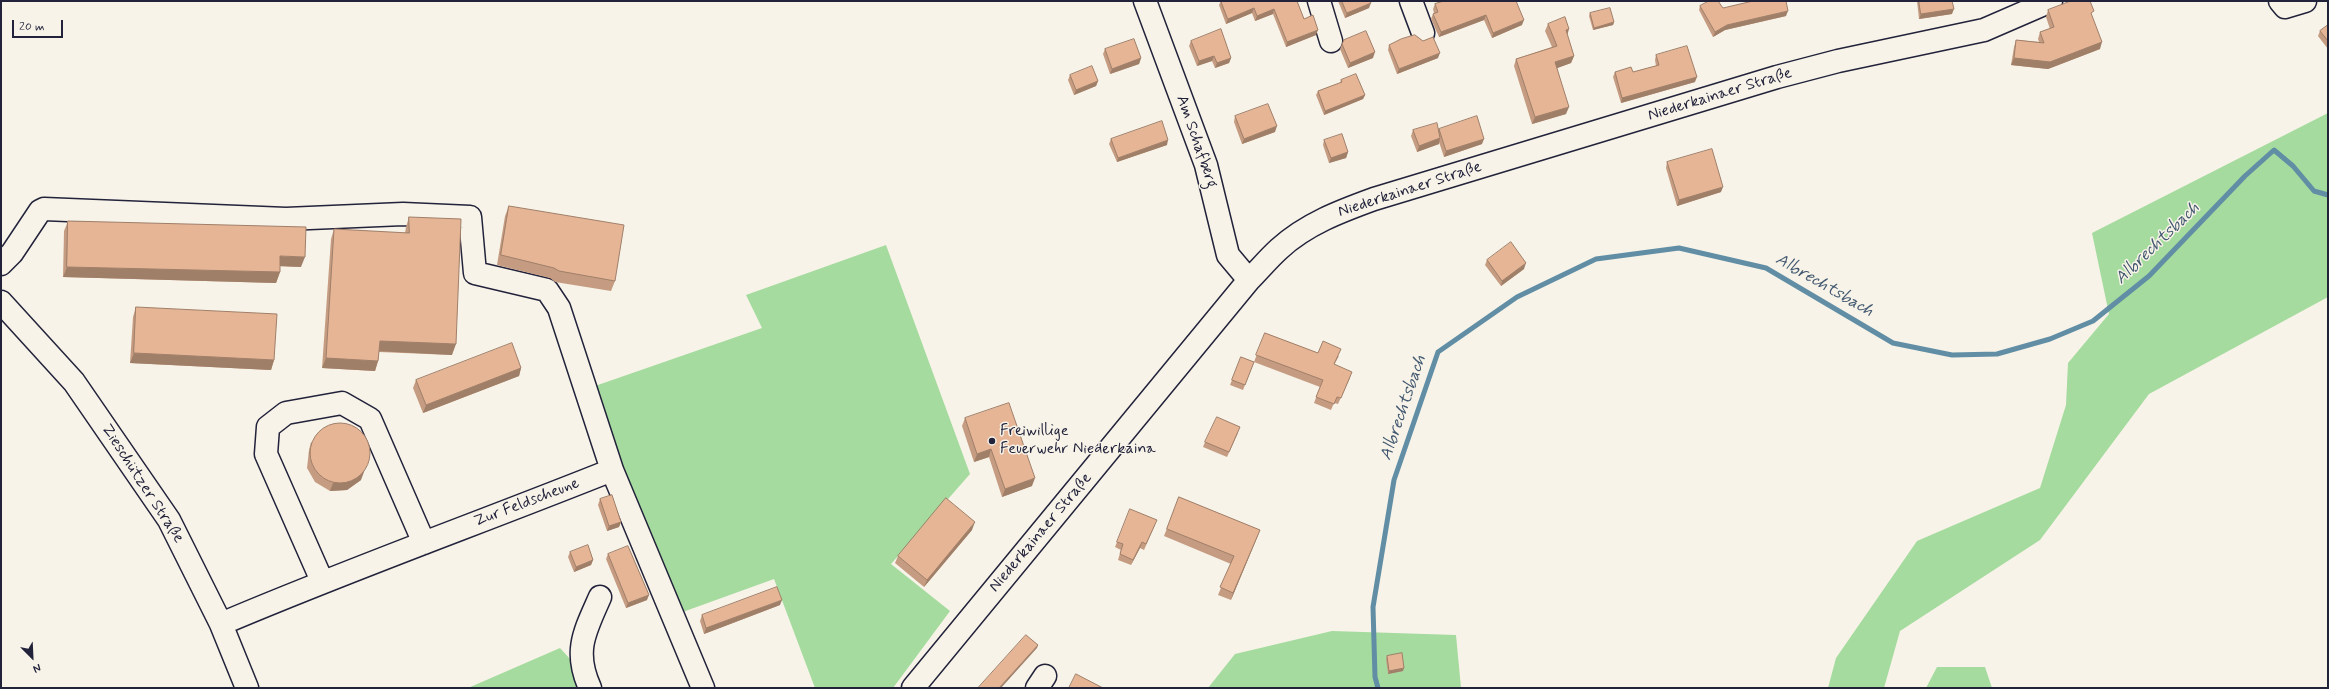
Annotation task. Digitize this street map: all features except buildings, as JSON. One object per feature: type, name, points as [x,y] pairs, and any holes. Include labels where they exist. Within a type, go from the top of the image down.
[{"type":"street","name":"Am Schafberg","points":[[1145,1],[1206,165],[1228,255],[1249,280]]},
{"type":"street","points":[[1319,1],[1331,41]]},
{"type":"street","points":[[1411,1],[1423,33]]},
{"type":"street","name":"Niederkainaer Straße","points":[[913,688],[1249,280],[1280,248],[1303,231],[1332,215],[1374,199],[1785,75],[1838,61],[1984,30],[2051,1]]},
{"type":"street","points":[[2280,1],[2284,7],[2305,1]]},
{"type":"street","points":[[1,264],[12,253],[40,211],[44,209],[286,219],[403,214],[470,217],[475,273],[547,290],[559,308],[612,470],[703,688]]},
{"type":"street","name":"Zieschützer Straße","points":[[1,302],[74,382],[164,514],[184,548],[221,624],[247,688]]},
{"type":"street","points":[[322,581],[266,454],[268,427],[286,413],[342,403],[370,419],[424,543]]},
{"type":"street","name":"Zur Feldscheune","points":[[221,624],[322,581],[612,470]]},
{"type":"street","points":[[590,688],[583,673],[582,638],[600,597]]},
{"type":"green space","points":[[2328,113],[2328,297],[2149,394],[2040,540],[1900,631],[1884,688],[1828,688],[1836,658],[1917,541],[2040,488],[2066,405],[2068,363],[2109,314],[2092,233]]},
{"type":"green space","points":[[886,245],[970,474],[891,564],[950,611],[893,688],[815,688],[774,579],[680,613],[624,471],[595,386],[762,328],[746,295]]},
{"type":"green space","points":[[1332,631],[1456,635],[1461,688],[1208,688],[1235,654]]},
{"type":"green space","points":[[560,648],[582,672],[588,688],[468,688]]},
{"type":"green space","points":[[1937,667],[1985,667],[1992,688],[1926,688]]},
{"type":"waterway","name":"Albrechtsbach","points":[[1378,688],[1375,677],[1373,607],[1394,480],[1438,352],[1517,297],[1596,259],[1679,248],[1766,268],[1893,343],[1952,355],[1997,354],[2050,339],[2093,321],[2149,276],[2245,176],[2274,150],[2293,166],[2314,191],[2328,195]]},
{"type":"place","name":"Freiwillige Feuerwehr Niederkaina","points":[[992,441]]}]
